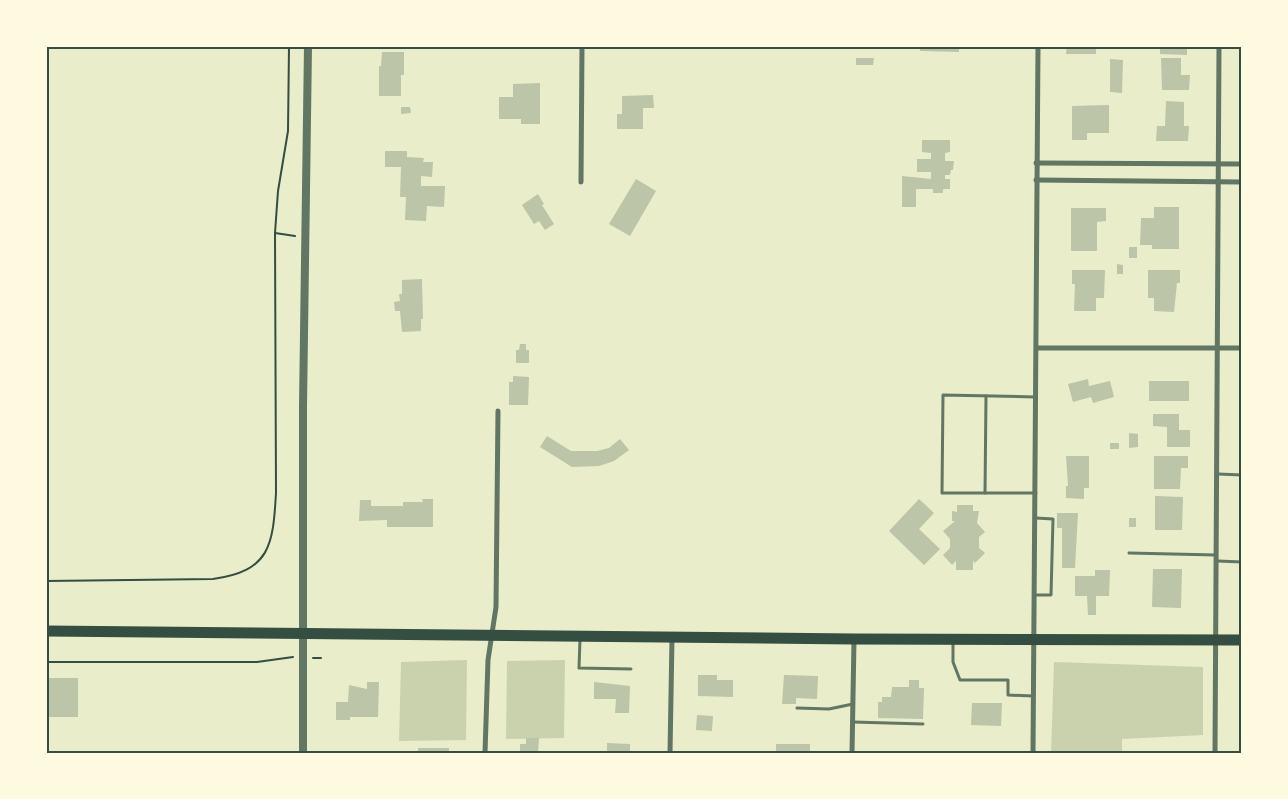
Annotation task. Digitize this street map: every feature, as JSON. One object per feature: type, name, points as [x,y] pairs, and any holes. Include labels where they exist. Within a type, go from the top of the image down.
[{"type":"highway","points":[[46,631],[303,632],[854,640],[1242,640]]},
{"type":"street","points":[[303,753],[303,416],[308,46]]},
{"type":"street","points":[[581,182],[582,46]]},
{"type":"street","points":[[1033,753],[1038,46]]},
{"type":"street","points":[[1215,753],[1218,561],[1217,348],[1220,46]]},
{"type":"street","points":[[1036,163],[1242,164]]},
{"type":"street","points":[[1036,180],[1242,182]]},
{"type":"street","points":[[1037,348],[1242,348]]},
{"type":"street","points":[[486,753],[488,660],[496,607],[498,411]]},
{"type":"street","points":[[670,753],[672,638]]},
{"type":"street","points":[[852,753],[854,640]]},
{"type":"lane","points":[[1036,493],[942,493],[944,395],[1037,397]]},
{"type":"lane","points":[[985,493],[986,396]]},
{"type":"lane","points":[[1218,474],[1242,475]]},
{"type":"lane","points":[[1035,595],[1051,595],[1053,518],[1036,518]]},
{"type":"lane","points":[[1129,554],[1218,555]]},
{"type":"lane","points":[[1218,561],[1242,562]]},
{"type":"lane","points":[[580,636],[579,668],[631,669]]},
{"type":"lane","points":[[953,639],[953,662],[960,680],[1008,680],[1008,695],[1034,696]]},
{"type":"lane","points":[[796,708],[829,709],[853,704]]},
{"type":"lane","points":[[853,722],[923,724]]},
{"type":"path","points":[[46,581],[212,579],[235,576],[248,570],[265,553],[275,518],[275,233],[278,191],[288,131],[289,46]]},
{"type":"path","points":[[275,233],[306,240]]},
{"type":"path","points":[[46,662],[257,662],[284,657]]},
{"type":"green space","points":[[467,660],[466,740],[399,741],[401,662]]},
{"type":"green space","points":[[565,660],[564,738],[506,739],[507,661]]},
{"type":"green space","points":[[1054,662],[1203,667],[1203,735],[1122,739],[1122,753],[1051,753]]},
{"type":"building","points":[[920,46],[959,46],[959,52],[920,51]]},
{"type":"building","points":[[1067,46],[1096,46],[1096,54],[1066,54]]},
{"type":"building","points":[[1160,46],[1187,46],[1187,55],[1160,54]]},
{"type":"building","points":[[382,52],[404,52],[404,75],[401,75],[401,96],[379,96],[379,66],[381,66]]},
{"type":"building","points":[[856,58],[874,58],[873,65],[856,65]]},
{"type":"building","points":[[1161,58],[1181,58],[1181,75],[1190,75],[1189,90],[1162,90]]},
{"type":"building","points":[[1110,59],[1123,60],[1122,93],[1110,92]]},
{"type":"building","points":[[540,83],[540,124],[521,124],[521,119],[499,119],[499,97],[513,97],[513,84]]},
{"type":"building","points":[[653,95],[654,108],[643,108],[643,129],[617,129],[617,114],[622,114],[622,96]]},
{"type":"building","points":[[1166,101],[1184,102],[1184,126],[1189,126],[1188,141],[1156,141],[1157,126],[1165,126]]},
{"type":"building","points":[[1109,105],[1109,133],[1087,133],[1087,140],[1072,140],[1072,106]]},
{"type":"building","points":[[401,107],[410,107],[411,113],[401,114]]},
{"type":"building","points":[[922,140],[950,140],[950,152],[945,153],[945,161],[954,161],[953,170],[951,170],[950,175],[945,175],[945,179],[950,179],[950,189],[943,189],[943,193],[933,193],[933,189],[916,189],[916,207],[902,207],[902,176],[931,179],[931,172],[917,172],[917,159],[931,159],[931,153],[922,152]]},
{"type":"building","points":[[385,151],[407,151],[407,157],[424,158],[423,162],[433,162],[432,177],[421,176],[421,186],[445,186],[444,207],[427,206],[426,221],[405,220],[406,197],[400,197],[401,167],[385,167]]},
{"type":"building","points":[[636,179],[656,191],[630,236],[609,224]]},
{"type":"building","points":[[538,194],[544,204],[542,205],[554,224],[545,230],[539,221],[534,224],[522,205]]},
{"type":"building","points":[[1154,207],[1179,207],[1179,249],[1152,249],[1152,245],[1140,245],[1141,218],[1154,218]]},
{"type":"building","points":[[1071,208],[1106,208],[1106,221],[1097,222],[1097,251],[1071,251]]},
{"type":"building","points":[[1129,247],[1137,247],[1137,258],[1129,258]]},
{"type":"building","points":[[1117,264],[1123,265],[1123,274],[1117,274]]},
{"type":"building","points":[[1072,270],[1105,270],[1104,298],[1096,298],[1096,311],[1074,311],[1075,284],[1072,284]]},
{"type":"building","points":[[1148,270],[1180,270],[1180,283],[1177,283],[1174,312],[1154,311],[1154,298],[1148,298]]},
{"type":"building","points":[[422,279],[423,319],[421,319],[421,331],[402,332],[400,311],[395,311],[394,302],[400,301],[399,294],[402,294],[402,280]]},
{"type":"building","points":[[520,344],[526,344],[526,350],[529,350],[529,363],[516,363],[516,350],[519,350]]},
{"type":"building","points":[[513,376],[529,377],[528,405],[509,405],[509,382],[513,382]]},
{"type":"building","points":[[1088,379],[1089,386],[1110,381],[1114,397],[1093,403],[1091,397],[1073,402],[1068,384]]},
{"type":"building","points":[[1149,381],[1189,381],[1189,401],[1149,401]]},
{"type":"building","points":[[1153,414],[1179,414],[1179,430],[1190,430],[1190,447],[1167,447],[1167,427],[1153,426]]},
{"type":"building","points":[[1129,433],[1138,434],[1138,447],[1129,448]]},
{"type":"building","points":[[547,436],[571,451],[597,451],[609,448],[620,439],[629,450],[614,461],[599,466],[572,467],[540,447]]},
{"type":"building","points":[[1110,443],[1119,443],[1119,449],[1110,449]]},
{"type":"building","points":[[1066,456],[1089,456],[1089,488],[1084,488],[1084,499],[1066,498],[1066,486],[1068,486]]},
{"type":"building","points":[[1154,456],[1188,456],[1188,468],[1181,468],[1180,489],[1154,489]]},
{"type":"building","points":[[1155,496],[1183,497],[1182,530],[1155,530]]},
{"type":"building","points":[[422,499],[433,499],[433,527],[387,527],[387,520],[359,521],[360,500],[371,500],[371,506],[403,506],[403,502],[423,502]]},
{"type":"building","points":[[919,499],[934,513],[919,529],[940,549],[924,565],[889,531]]},
{"type":"building","points":[[957,505],[973,505],[973,511],[979,511],[977,523],[985,532],[979,537],[979,548],[985,553],[975,563],[973,561],[973,570],[956,570],[956,561],[952,565],[943,555],[950,548],[950,539],[943,531],[955,521],[952,521],[952,511],[957,512]]},
{"type":"building","points":[[1057,513],[1078,513],[1075,568],[1062,568],[1062,528],[1057,528]]},
{"type":"building","points":[[1129,518],[1136,518],[1136,527],[1129,527]]},
{"type":"building","points":[[1153,569],[1182,569],[1181,608],[1152,607]]},
{"type":"building","points":[[1095,570],[1110,570],[1109,596],[1096,596],[1096,615],[1088,615],[1087,596],[1075,596],[1075,576],[1095,576]]},
{"type":"building","points":[[698,675],[717,675],[717,680],[733,680],[733,697],[698,696]]},
{"type":"building","points":[[784,675],[818,676],[817,699],[796,698],[796,704],[782,704]]},
{"type":"building","points":[[47,678],[78,678],[78,717],[47,717]]},
{"type":"building","points":[[909,680],[919,680],[919,688],[924,688],[923,719],[878,718],[878,702],[882,702],[882,697],[891,697],[892,687],[909,687]]},
{"type":"building","points":[[367,682],[379,682],[378,717],[350,717],[350,720],[336,720],[336,702],[348,702],[349,685],[367,689]]},
{"type":"building","points":[[594,682],[630,686],[629,713],[615,713],[616,699],[594,699]]},
{"type":"building","points":[[972,703],[1002,703],[1001,726],[971,725]]},
{"type":"building","points":[[697,715],[713,716],[712,731],[696,730]]},
{"type":"building","points":[[526,738],[539,738],[538,753],[520,753],[520,744],[526,744]]},
{"type":"building","points":[[607,743],[630,744],[630,753],[607,753]]},
{"type":"building","points":[[776,744],[810,744],[810,753],[776,753]]},
{"type":"building","points":[[418,748],[449,748],[449,753],[418,753]]},
{"type":"building","points":[[339,751],[368,751],[368,753],[339,753]]}]
